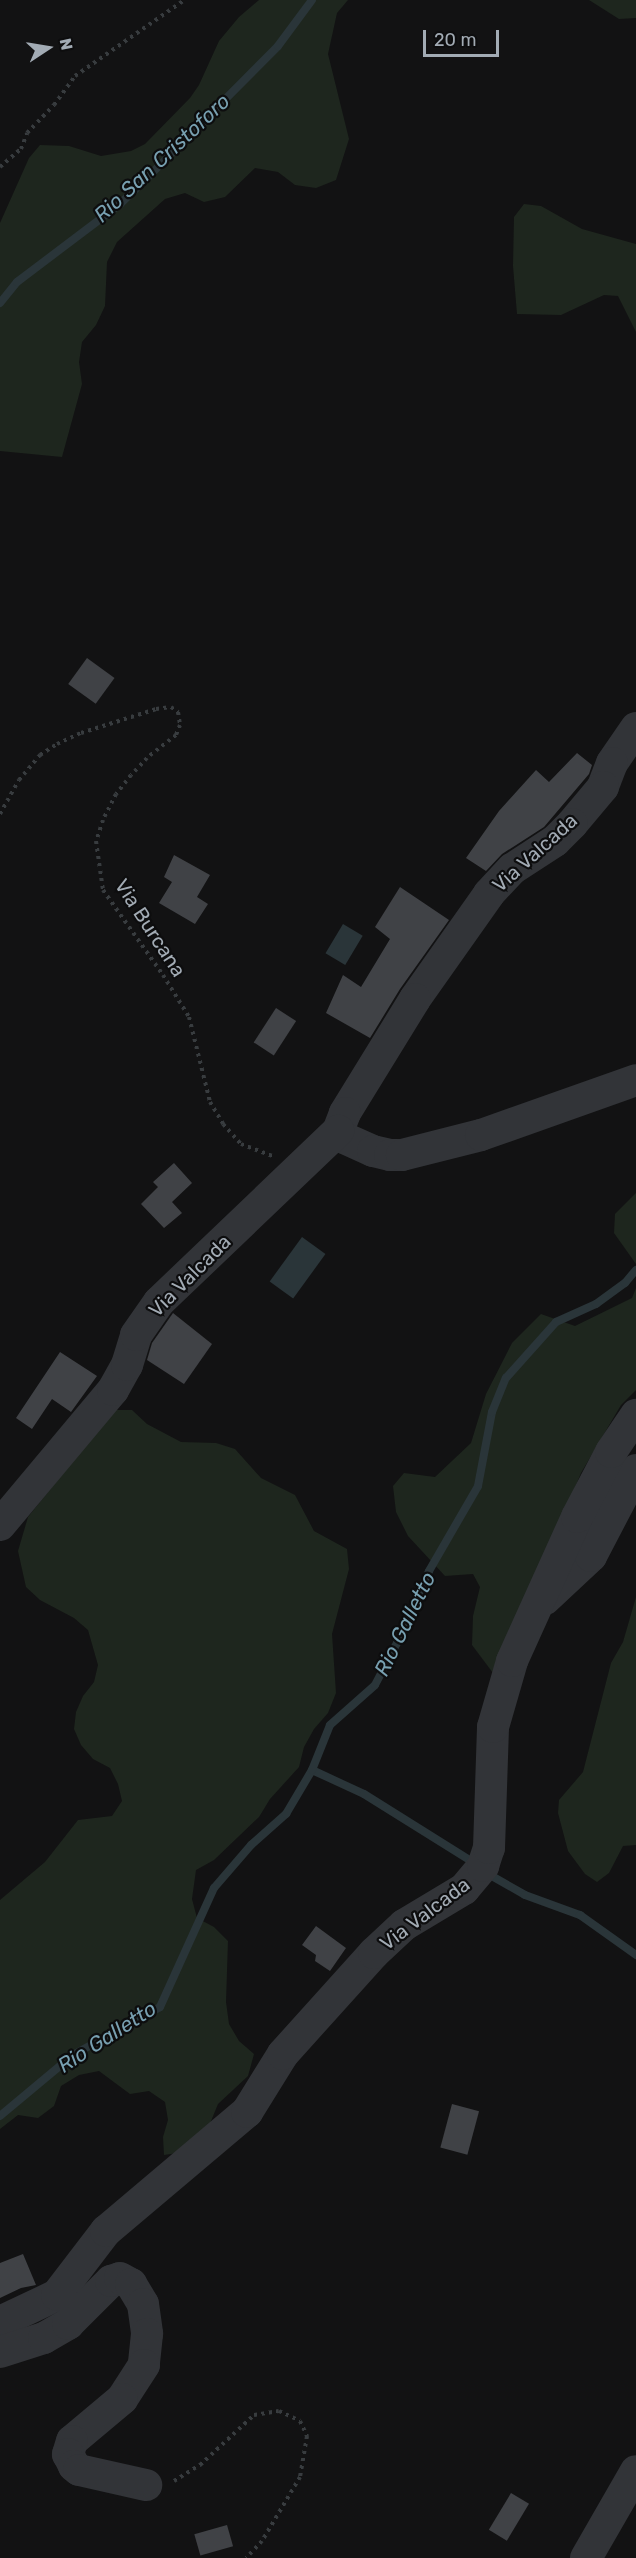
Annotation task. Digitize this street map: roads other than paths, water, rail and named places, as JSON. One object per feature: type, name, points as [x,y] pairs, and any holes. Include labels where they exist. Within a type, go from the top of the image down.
[{"type":"street","name":"Via Valcada","points":[[0,1525],[113,1390],[127,1365],[136,1335],[159,1302],[338,1131],[345,1113],[415,999],[489,894],[512,869],[555,841],[572,824],[603,787],[612,763],[636,728]]},
{"type":"street","points":[[338,1131],[344,1138],[373,1151],[402,1155],[481,1135],[636,1080]]},
{"type":"street","name":"Via Valcada","points":[[0,2322],[57,2295],[106,2231],[247,2112],[283,2054],[374,1953],[404,1925],[464,1889],[483,1866],[489,1848],[493,1727],[496,1710],[512,1661],[535,1607],[611,1452],[636,1415]]},
{"type":"street","points":[[535,1607],[591,1556],[636,1470]]},
{"type":"street","points":[[0,2352],[44,2338],[68,2324],[111,2281],[120,2278],[131,2284],[143,2304],[147,2334],[144,2365],[122,2399],[72,2441],[68,2454],[74,2466],[80,2470],[146,2485]]},
{"type":"street","points":[[586,2558],[636,2470]]},
{"type":"waterway","name":"Rio San Cristoforo","points":[[0,303],[17,282],[120,204],[146,179],[278,46],[312,0]]},
{"type":"waterway","name":"Rio Galletto","points":[[0,2116],[73,2055],[160,2007],[214,1888],[251,1845],[286,1814],[312,1770],[330,1725],[375,1685],[397,1643],[429,1571],[478,1486],[492,1412],[506,1378],[556,1322],[596,1304],[625,1283],[636,1270]]},
{"type":"waterway","points":[[312,1770],[364,1794],[473,1862]]},
{"type":"waterway","points":[[490,1875],[525,1895],[580,1915],[636,1955]]}]
